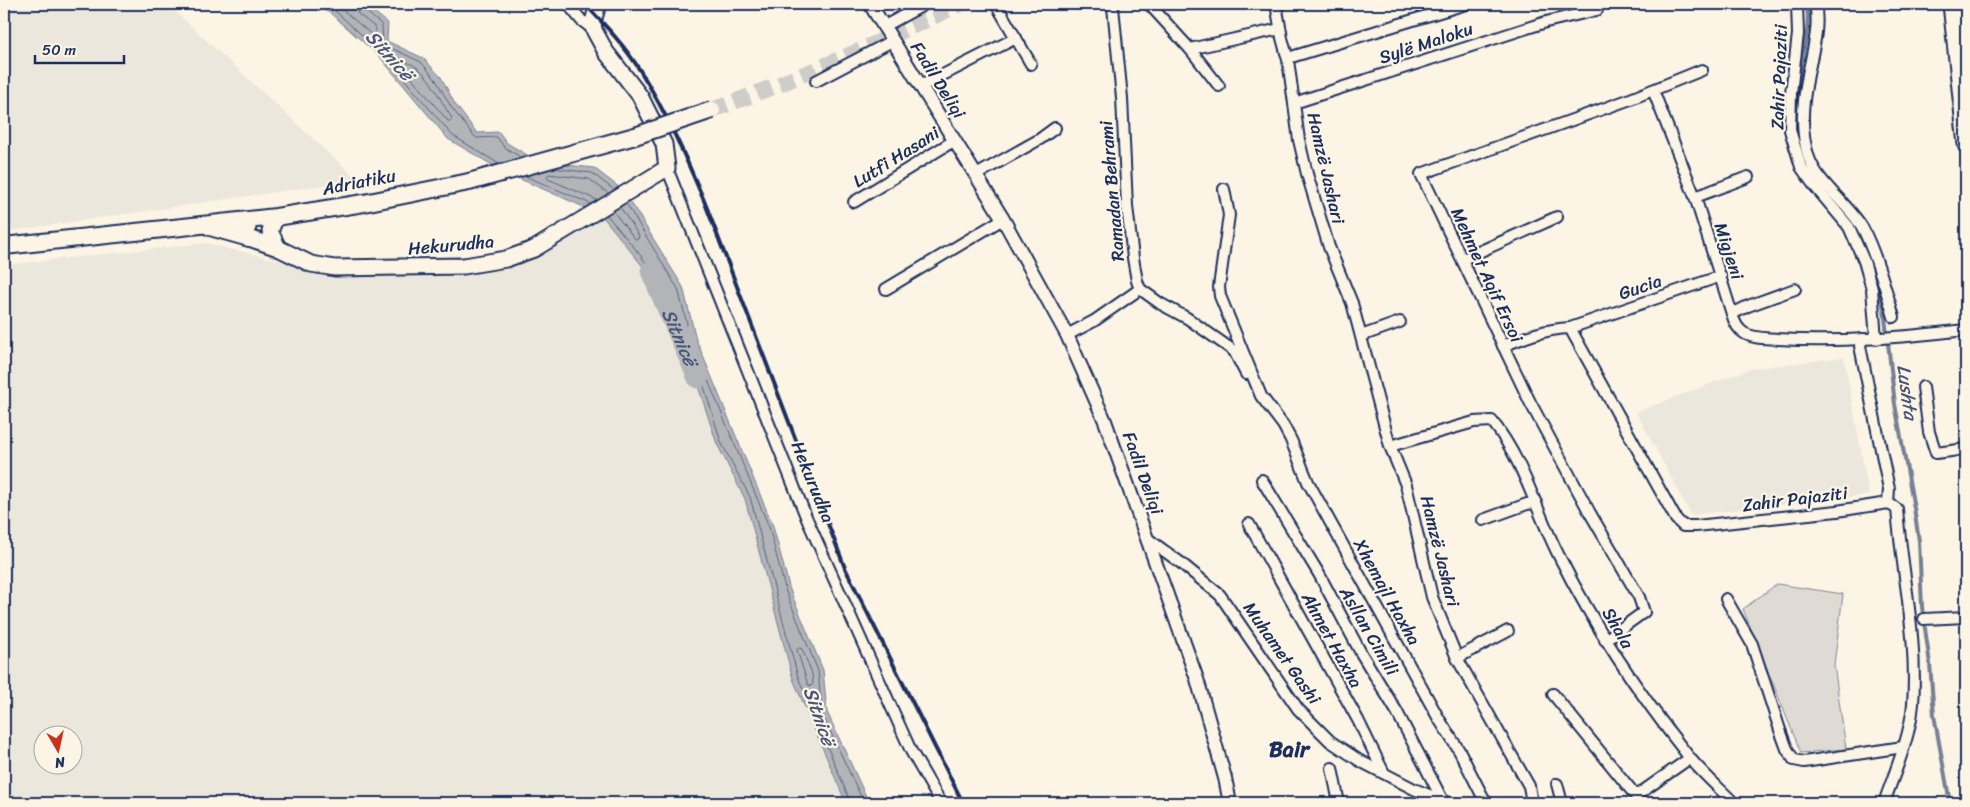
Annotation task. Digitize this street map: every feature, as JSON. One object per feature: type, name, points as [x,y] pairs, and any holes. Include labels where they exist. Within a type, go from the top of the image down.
[{"type":"main road","points":[[594,30],[593,22],[598,4]]},
{"type":"main road","points":[[1951,4],[1962,36]]},
{"type":"main road","points":[[1964,4],[1962,36],[1966,145]]},
{"type":"main road","name":"Hekurudha","points":[[249,238],[278,248],[311,264],[335,268],[464,266],[506,259],[534,249],[589,216],[666,168],[664,144],[640,96],[606,52],[594,30]]},
{"type":"main road","name":"Adriatiku","points":[[4,246],[206,226],[276,217],[469,182],[636,136],[712,110]]},
{"type":"main road","points":[[276,217],[270,231],[273,241],[278,248]]},
{"type":"main road","points":[[249,238],[246,232],[252,220]]},
{"type":"main road","points":[[206,226],[249,238]]},
{"type":"street","points":[[568,4],[594,30]]},
{"type":"street","name":"Fadil Deliqi","points":[[870,4],[1003,219],[1067,335],[1105,421],[1197,679],[1225,778],[1230,803]]},
{"type":"street","points":[[884,27],[925,4]]},
{"type":"street","points":[[996,4],[1031,64]]},
{"type":"street","name":"Ramadan Behrami","points":[[1114,4],[1122,98],[1127,206],[1133,258],[1140,289]]},
{"type":"street","points":[[1149,4],[1190,49],[1219,86]]},
{"type":"street","name":"Hamzë Jashari","points":[[1276,4],[1280,29],[1288,58],[1299,140],[1312,190],[1329,247],[1352,303],[1390,446],[1406,486],[1432,597],[1457,658],[1528,786],[1532,803]]},
{"type":"street","points":[[1288,58],[1466,4]]},
{"type":"street","points":[[1797,9],[1816,7],[1817,34],[1803,101],[1802,128],[1809,159],[1824,181],[1862,228],[1885,285],[1894,317]]},
{"type":"street","name":"Zahir Pajaziti","points":[[1797,9],[1797,54],[1791,93],[1790,130],[1801,167],[1849,227],[1864,261],[1872,290],[1879,339]]},
{"type":"street","name":"Sylë Maloku","points":[[1294,103],[1546,22],[1597,10]]},
{"type":"street","points":[[1190,49],[1280,29]]},
{"type":"street","points":[[921,86],[1016,38]]},
{"type":"street","points":[[816,82],[892,41]]},
{"type":"street","name":"Mehmet Aqif Ersoi","points":[[1606,640],[1644,612],[1639,597],[1590,513],[1530,402],[1421,174],[1653,90],[1702,70]]},
{"type":"street","name":"Migjeni","points":[[1653,90],[1695,197],[1736,326],[1743,333],[1753,337],[1810,341],[1862,339]]},
{"type":"street","points":[[976,175],[1040,139],[1055,128]]},
{"type":"street","name":"Lutfi Hasani","points":[[854,202],[955,140]]},
{"type":"street","name":"Hekurudha","points":[[666,168],[807,519],[911,752],[941,803]]},
{"type":"street","points":[[1695,197],[1748,177]]},
{"type":"street","name":"Xhemajl Haxha","points":[[1224,189],[1229,215],[1219,291],[1261,396]]},
{"type":"street","points":[[1463,259],[1557,217]]},
{"type":"street","points":[[886,289],[1003,219]]},
{"type":"street","name":"Gucia","points":[[1503,346],[1550,329],[1570,328],[1721,276]]},
{"type":"street","points":[[1067,335],[1094,321],[1140,289]]},
{"type":"street","name":"Xhemajl Haxha","points":[[1140,289],[1161,304],[1187,318],[1234,351],[1248,377],[1291,440],[1308,482],[1460,752],[1486,803]]},
{"type":"street","points":[[1732,314],[1794,289]]},
{"type":"street","points":[[1361,336],[1400,322]]},
{"type":"street","name":"Zahir Pajaziti","points":[[1570,328],[1676,519],[1683,526],[1793,516],[1888,503]]},
{"type":"street","points":[[1884,803],[1903,747],[1913,705],[1913,658],[1897,509],[1888,503],[1890,490],[1860,346],[1862,339],[1966,330]]},
{"type":"street","points":[[1923,387],[1929,432],[1936,453],[1966,449]]},
{"type":"street","name":"Shala","points":[[1390,446],[1474,422],[1492,421],[1504,435],[1528,483],[1560,558],[1629,678],[1690,758],[1734,803]]},
{"type":"street","name":"Asllan Cimili","points":[[1262,480],[1319,574],[1360,653],[1398,712],[1446,802]]},
{"type":"street","points":[[1483,520],[1527,504],[1536,503]]},
{"type":"street","name":"Ahmet Haxha","points":[[1249,524],[1358,720],[1385,774]]},
{"type":"street","name":"Muhamet Gashi","points":[[1148,539],[1220,595],[1289,697],[1319,731],[1340,749],[1414,789],[1446,802]]},
{"type":"street","points":[[1726,599],[1752,644],[1780,730],[1787,749],[1794,760],[1804,762],[1903,747]]},
{"type":"street","points":[[1924,619],[1966,617]]},
{"type":"street","points":[[1457,658],[1508,631]]},
{"type":"street","points":[[1553,694],[1636,796],[1690,758]]},
{"type":"street","points":[[1332,768],[1339,803]]},
{"type":"street","points":[[1557,784],[1562,803]]},
{"type":"shaded area","points":[[4,4],[167,4],[358,180],[4,232]]},
{"type":"shaded area","points":[[603,217],[649,274],[673,314],[717,444],[745,499],[793,679],[846,803],[4,803],[4,265],[206,243],[319,270],[507,263],[542,253]]},
{"type":"shaded area","points":[[1844,357],[1869,495],[1691,515],[1636,412],[1749,369]]},
{"type":"shaded area","points":[[1777,584],[1843,594],[1834,665],[1846,749],[1801,753],[1743,609]]},
{"type":"water","points":[[300,4],[364,4],[388,23],[387,41],[423,58],[441,77],[455,104],[477,133],[499,132],[507,143],[539,162],[594,168],[624,191],[683,287],[696,339],[773,526],[790,590],[823,670],[827,712],[869,803],[846,803],[793,679],[745,499],[717,444],[673,314],[649,274],[603,217],[504,172],[448,139],[379,56],[329,12]]},
{"type":"waterway","name":"Lushta","points":[[1805,159],[1799,136],[1797,100],[1807,27],[1807,4]]},
{"type":"waterway","name":"Lushta","points":[[1870,267],[1880,292],[1884,309],[1895,404],[1919,541],[1922,607],[1930,664],[1934,715],[1950,803]]},
{"type":"waterway","name":"Sitnicë","points":[[651,271],[698,378]]},
{"type":"tunnel","points":[[712,110],[838,60],[960,4]]},
{"type":"railway","points":[[585,4],[629,54],[676,136],[705,203],[845,568],[963,803]]},
{"type":"district","name":"Bair","points":[[1289,749]]}]
